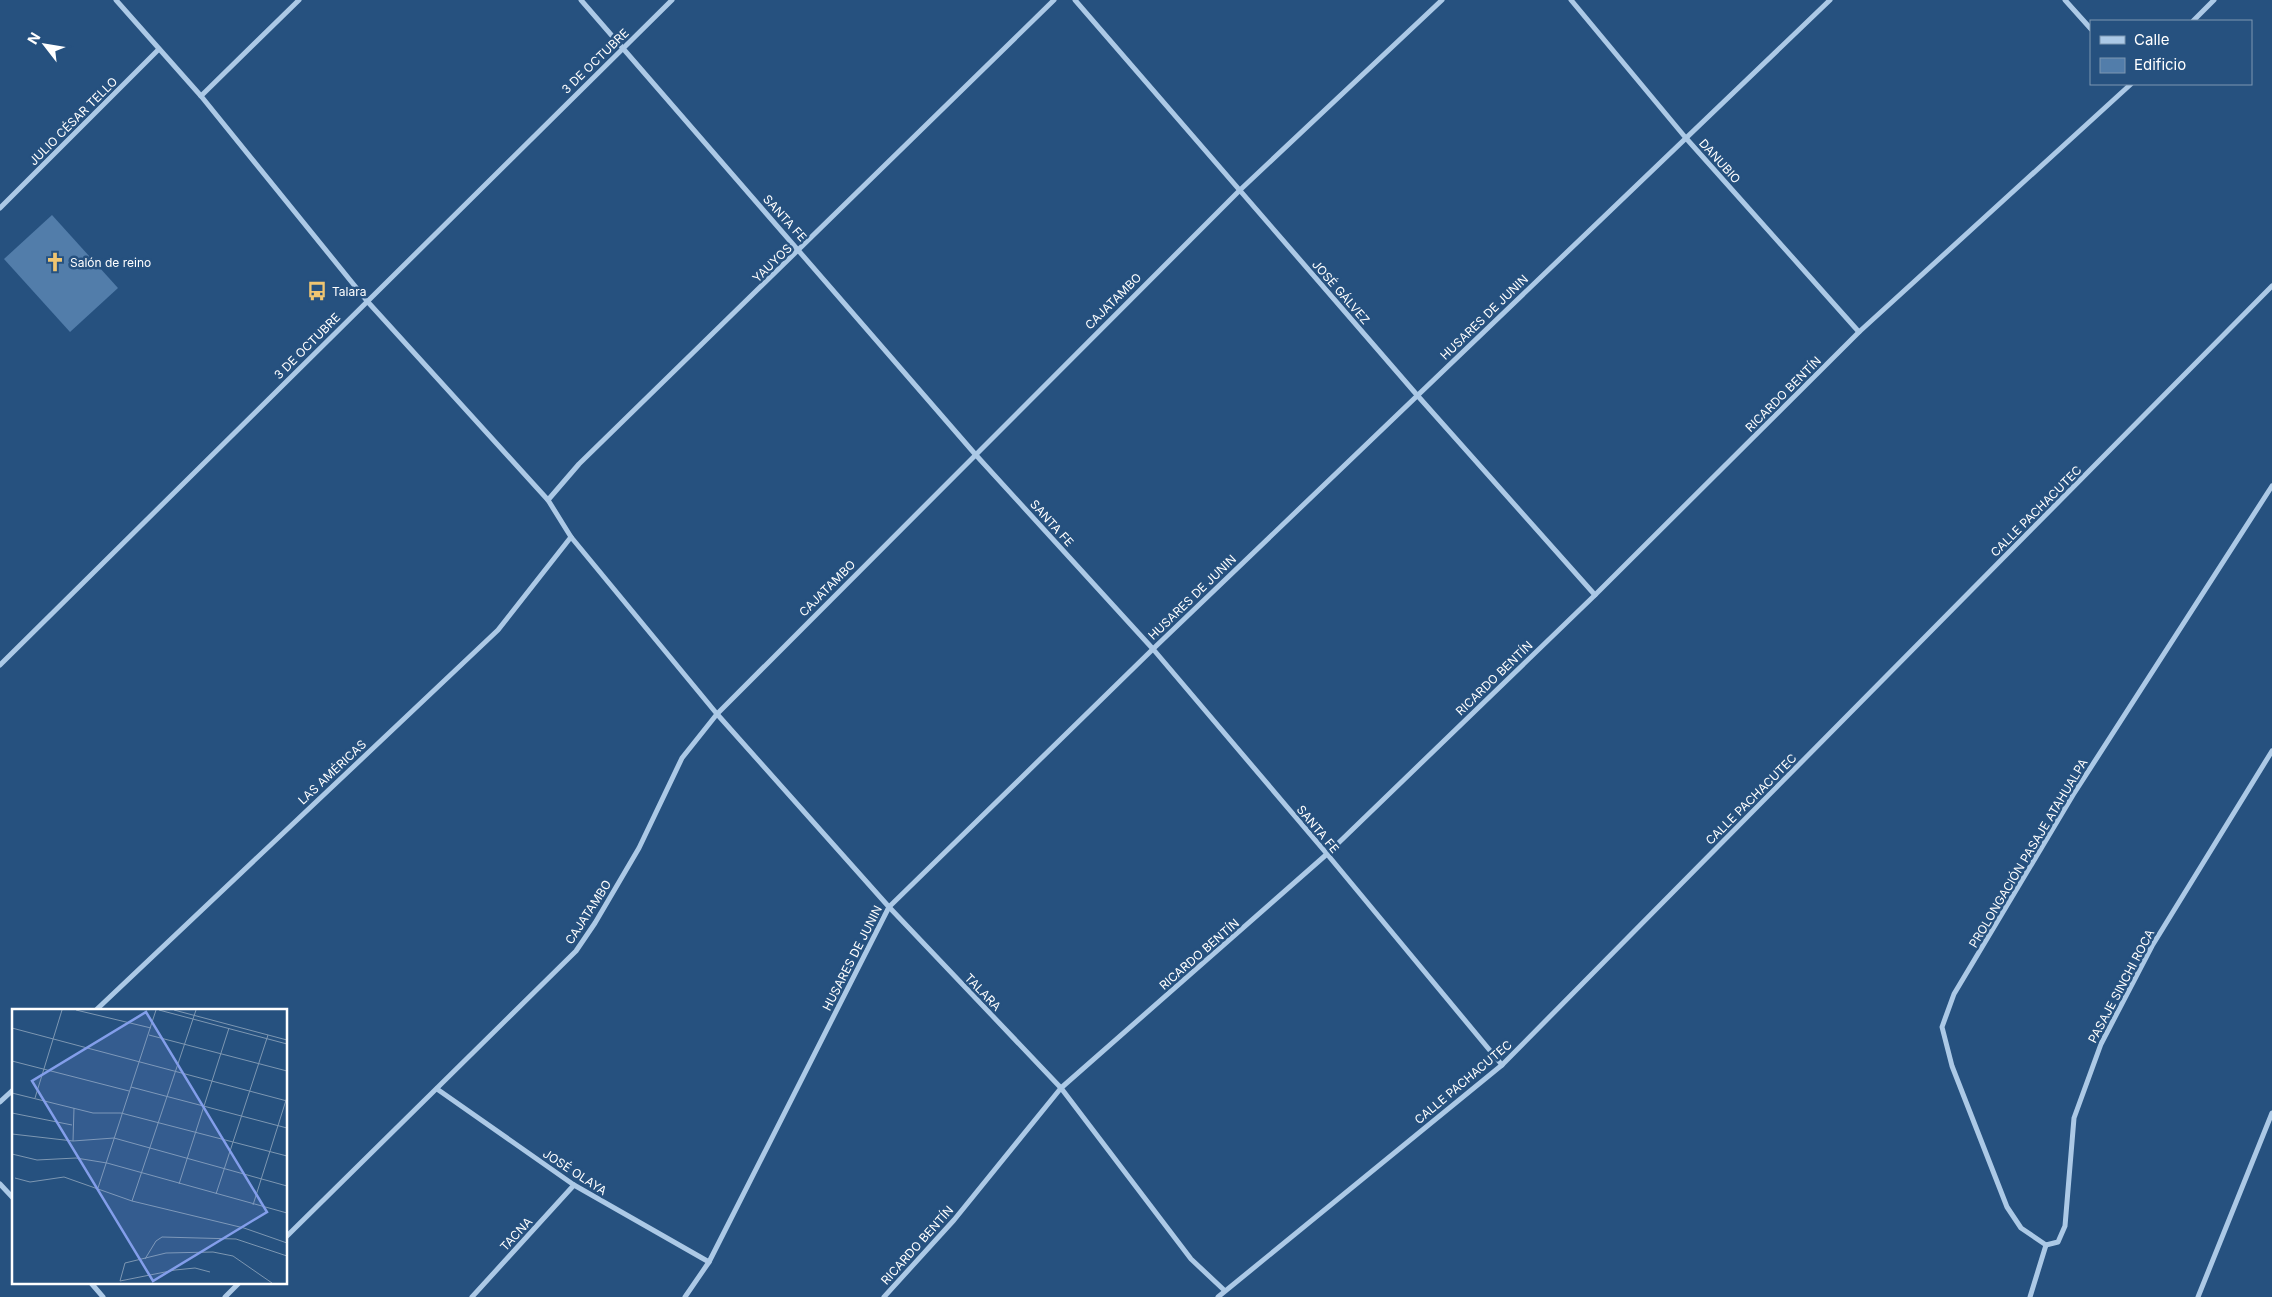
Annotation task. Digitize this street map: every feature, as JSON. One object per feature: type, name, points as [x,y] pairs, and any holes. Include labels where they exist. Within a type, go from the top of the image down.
[{"type":"street","name":"TALARA","points":[[116,0],[202,96],[367,301],[548,500],[571,537],[717,714],[889,907],[1061,1088],[1191,1259],[1224,1290]]},
{"type":"street","points":[[202,96],[298,0]]},
{"type":"street","name":"SANTA FE","points":[[581,0],[621,48],[800,250],[975,454],[1153,649],[1327,854],[1502,1065]]},
{"type":"street","name":"3 DE OCTUBRE","points":[[0,665],[621,48],[672,0]]},
{"type":"street","name":"YAUYOS","points":[[548,500],[579,464],[1054,0]]},
{"type":"street","name":"JOSÉ GÁLVEZ","points":[[1075,0],[1417,395],[1595,595]]},
{"type":"street","name":"CAJATAMBO","points":[[288,1235],[576,951],[596,923],[639,848],[682,758],[717,714],[1240,190],[1442,0]]},
{"type":"street","name":"DANUBIO","points":[[1571,0],[1685,137],[1859,332]]},
{"type":"street","name":"HUSARES DE JUNIN","points":[[685,1297],[709,1262],[889,907],[1153,649],[1830,0]]},
{"type":"street","points":[[2066,0],[2090,28]]},
{"type":"street","points":[[2194,20],[2214,0]]},
{"type":"street","name":"JULIO CÉSAR TELLO","points":[[0,208],[159,48]]},
{"type":"street","name":"RICARDO BENTÍN","points":[[884,1297],[954,1220],[1061,1088],[1327,854],[1595,595],[1859,332],[2130,85]]},
{"type":"street","name":"CALLE PACHACUTEC","points":[[1218,1297],[1224,1290],[1502,1065],[2272,286]]},
{"type":"street","name":"PROLONGACIÓN PASAJE ATAHUALPA","points":[[2046,1245],[2021,1228],[2006,1207],[1952,1066],[1942,1027],[1954,994],[2073,795],[2272,486]]},
{"type":"street","name":"LAS AMÉRICAS","points":[[97,1009],[498,630],[571,537]]},
{"type":"street","name":"PASAJE SINCHI ROCA","points":[[2046,1245],[2058,1242],[2065,1226],[2074,1118],[2101,1044],[2152,946],[2272,751]]},
{"type":"street","name":"JOSÉ OLAYA","points":[[437,1088],[574,1185],[709,1262]]},
{"type":"street","points":[[0,1102],[12,1091]]},
{"type":"street","points":[[2198,1297],[2272,1113]]},
{"type":"street","points":[[0,1184],[12,1197]]},
{"type":"street","name":"TACNA","points":[[472,1297],[574,1185]]},
{"type":"street","points":[[2030,1297],[2046,1245]]},
{"type":"street","points":[[92,1284],[103,1297]]},
{"type":"street","points":[[225,1297],[238,1284]]},
{"type":"building","points":[[52,215],[118,288],[70,332],[4,259]]},
{"type":"place","name":"Salón de reino","points":[[55,262]]},
{"type":"place","name":"Talara","points":[[317,291]]}]
